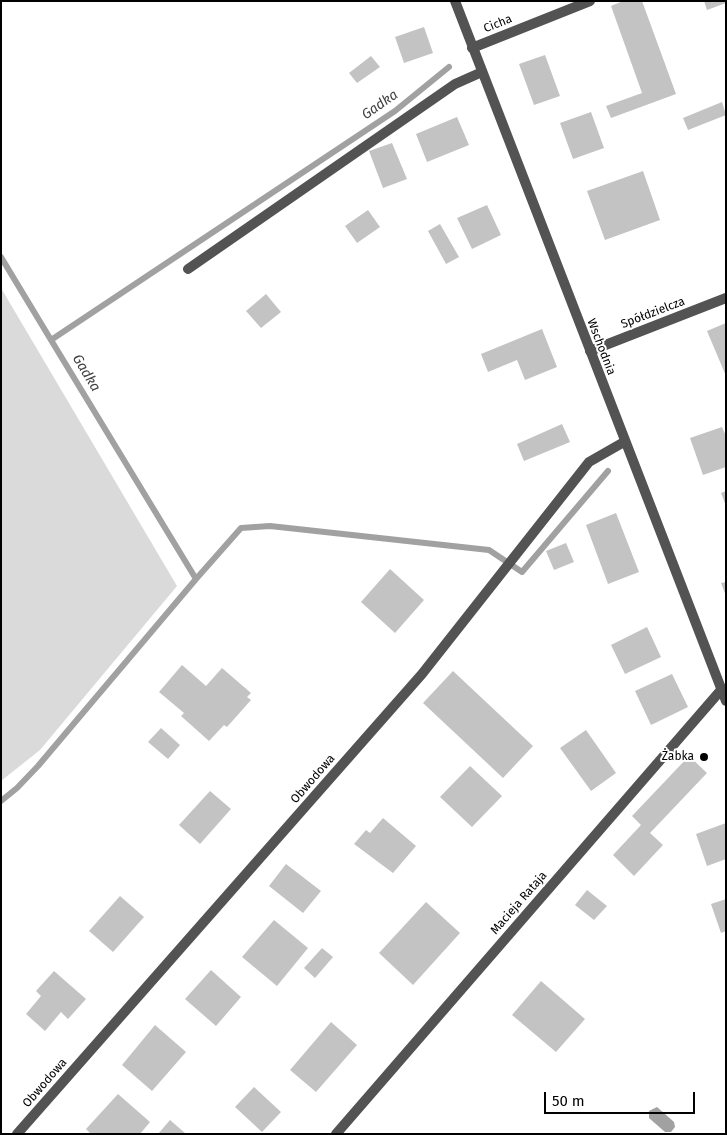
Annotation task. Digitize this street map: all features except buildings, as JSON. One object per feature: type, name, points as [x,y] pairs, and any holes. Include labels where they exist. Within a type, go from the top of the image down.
[{"type":"street","name":"Wschodnia","points":[[454,1],[624,442],[721,677],[721,690],[726,701]]},
{"type":"street","name":"Cicha","points":[[472,48],[590,1]]},
{"type":"street","points":[[188,269],[455,84],[482,72]]},
{"type":"street","name":"Spółdzielcza","points":[[590,351],[726,298]]},
{"type":"street","name":"Obwodowa","points":[[17,1134],[422,674],[589,462],[624,442]]},
{"type":"street","name":"Macieja Rataja","points":[[336,1134],[721,690]]},
{"type":"shaded area","points":[[1,288],[177,586],[40,750],[1,781]]},
{"type":"shaded area","points":[[657,1107],[674,1122],[675,1127],[671,1132],[665,1132],[649,1118],[649,1111]]},
{"type":"waterway","name":"Gadka","points":[[1,801],[17,788],[38,766],[196,579],[51,340],[395,111],[449,67]]},
{"type":"waterway","points":[[1,257],[51,340]]},
{"type":"waterway","points":[[196,579],[241,528],[270,526],[489,550],[522,572],[608,471]]},
{"type":"place","name":"Żabka","points":[[704,757]]}]
